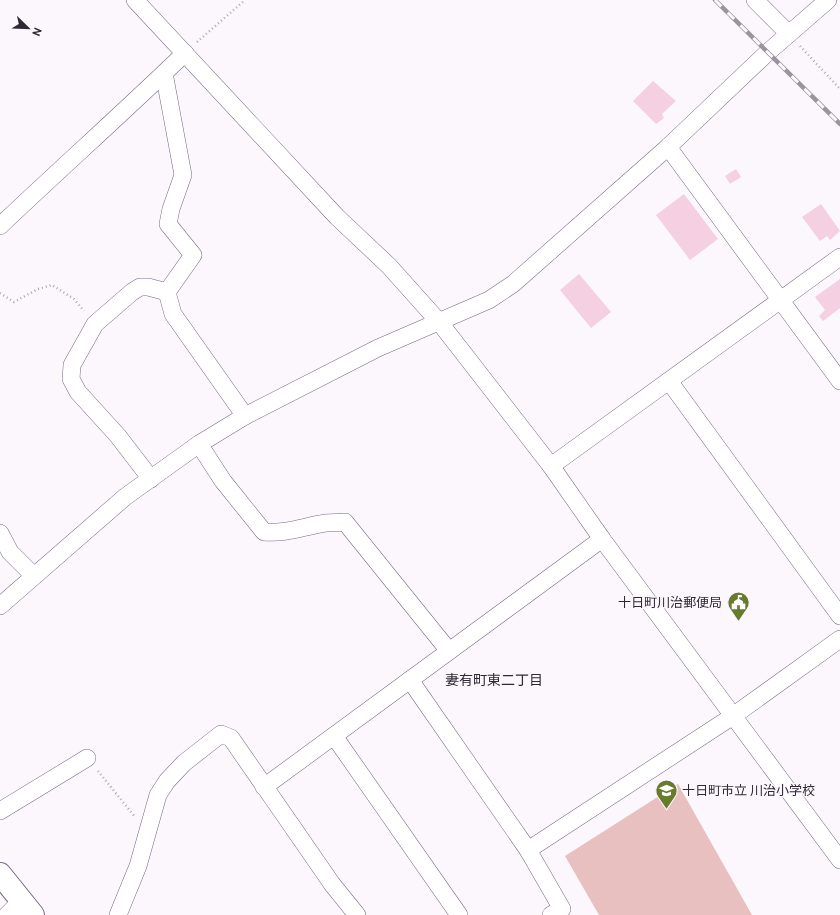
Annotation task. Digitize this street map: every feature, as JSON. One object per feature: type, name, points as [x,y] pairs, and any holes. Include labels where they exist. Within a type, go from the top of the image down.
[{"type":"highway","points":[[0,874],[21,910]]},
{"type":"street","points":[[135,0],[338,217],[389,266],[440,322],[551,466],[602,539],[840,860]]},
{"type":"street","points":[[755,0],[789,34]]},
{"type":"street","points":[[0,606],[126,497],[199,444],[245,416],[378,348],[489,300],[513,284],[668,147],[762,58],[828,0]]},
{"type":"street","points":[[0,226],[185,53]]},
{"type":"street","points":[[164,73],[183,175],[171,209],[168,224],[193,255],[167,292]]},
{"type":"street","points":[[668,147],[840,381]]},
{"type":"street","points":[[551,466],[840,257]]},
{"type":"street","points":[[151,479],[118,436],[78,392],[71,379],[72,365],[95,324],[132,292],[140,287],[148,287],[167,292]]},
{"type":"street","points":[[167,292],[173,314],[245,416]]},
{"type":"street","points":[[669,380],[840,616]]},
{"type":"street","points":[[199,444],[223,481],[264,532],[274,533],[298,530],[327,523],[346,522],[450,651]]},
{"type":"street","points":[[0,533],[10,552],[34,576]]},
{"type":"street","points":[[264,787],[602,539]]},
{"type":"street","points":[[528,850],[733,716],[840,639]]},
{"type":"street","points":[[410,680],[528,850],[562,909],[551,915]]},
{"type":"street","points":[[118,915],[138,866],[147,829],[158,795],[167,781],[184,763],[221,734],[231,738],[332,884],[358,915]]},
{"type":"street","points":[[334,736],[459,915]]},
{"type":"street","points":[[0,811],[87,758]]},
{"type":"path","points":[[185,53],[245,0]]},
{"type":"path","points":[[789,34],[840,89]]},
{"type":"path","points":[[0,293],[14,302],[38,289],[52,285],[74,299],[95,324]]},
{"type":"path","points":[[87,758],[142,826],[147,829]]},
{"type":"shaded area","name":"十日町市立 川治小学校","points":[[678,784],[752,915],[599,915],[565,856]]},
{"type":"building","points":[[653,81],[676,101],[662,114],[664,118],[656,124],[633,101]]},
{"type":"building","points":[[736,169],[741,177],[730,184],[725,176]]},
{"type":"building","points":[[684,194],[718,239],[690,260],[656,215]]},
{"type":"building","points":[[821,204],[840,231],[830,240],[827,236],[820,241],[802,217]]},
{"type":"building","points":[[579,274],[611,312],[591,328],[560,290]]},
{"type":"building","points":[[840,279],[840,308],[823,321],[819,316],[825,310],[815,297]]},
{"type":"railway","points":[[715,0],[840,124]]},
{"type":"place","name":"十日町川治郵便局","points":[[738,622]]},
{"type":"place","name":"十日町市立 川治小学校","points":[[666,810]]},
{"type":"district","name":"妻有町東二丁目","points":[[494,680]]}]
